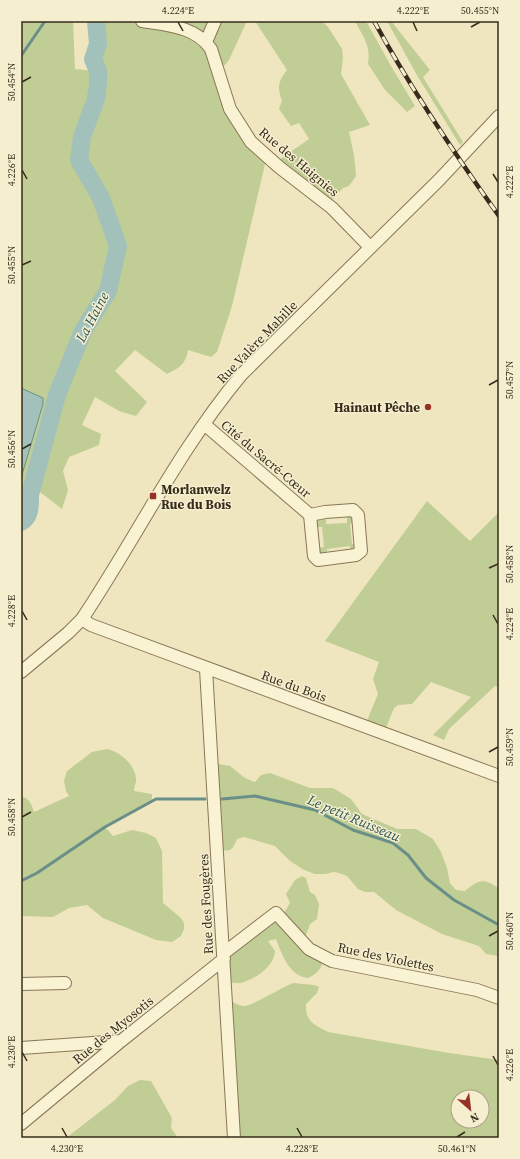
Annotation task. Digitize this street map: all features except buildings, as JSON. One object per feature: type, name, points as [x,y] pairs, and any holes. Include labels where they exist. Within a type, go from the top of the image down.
[{"type":"street","points":[[142,21],[184,29],[206,42],[215,21]]},
{"type":"street","name":"Rue des Haignies","points":[[206,42],[210,49],[230,109],[251,142],[279,167],[332,208],[370,247]]},
{"type":"street","name":"Rue Valère Mabille","points":[[21,672],[68,633],[82,619],[192,441],[228,391],[246,369],[463,155],[499,116]]},
{"type":"street","name":"Cité du Sacré-Cœur","points":[[204,424],[310,515],[314,556],[318,560],[356,555],[361,552],[358,515],[353,510],[325,512],[310,515]]},
{"type":"street","name":"Rue du Bois","points":[[82,619],[91,625],[206,669],[499,776]]},
{"type":"street","name":"Rue des Fougères","points":[[206,669],[234,1138]]},
{"type":"street","name":"Rue des Violettes","points":[[224,956],[276,913],[309,950],[332,961],[477,990],[499,998]]},
{"type":"street","name":"Rue des Myosotis","points":[[21,1124],[224,956]]},
{"type":"street","points":[[21,984],[65,983]]},
{"type":"street","points":[[21,1048],[122,1041]]},
{"type":"green space","points":[[21,21],[73,21],[75,69],[99,70],[95,60],[100,36],[99,21],[142,21],[202,38],[223,90],[268,161],[265,164],[232,306],[217,352],[211,357],[188,350],[184,362],[175,370],[167,374],[135,350],[115,371],[147,402],[136,416],[119,411],[95,397],[82,425],[101,434],[99,445],[69,457],[63,471],[68,490],[62,509],[40,492],[21,516]]},
{"type":"green space","points":[[158,21],[254,21],[246,23],[229,60],[225,65],[218,66],[212,48]]},
{"type":"green space","points":[[255,21],[322,21],[328,27],[342,49],[343,58],[341,74],[370,125],[349,132],[354,155],[356,176],[349,186],[343,188],[330,202],[279,160],[309,139],[299,123],[291,126],[279,109],[282,101],[279,92],[279,85],[287,70]]},
{"type":"green space","points":[[355,21],[366,21],[415,106],[407,112],[385,90],[368,64],[369,57],[367,46]]},
{"type":"green space","points":[[387,21],[391,21],[430,70],[423,77],[463,142],[460,145],[418,77]]},
{"type":"green space","points":[[427,501],[470,541],[499,512],[499,687],[495,686],[449,729],[444,740],[433,735],[471,697],[431,682],[412,704],[398,705],[394,708],[385,730],[366,723],[378,694],[373,679],[379,662],[325,641]]},
{"type":"green space","points":[[347,515],[353,515],[355,523],[350,524],[352,544],[359,544],[351,554],[350,546],[327,549],[327,555],[320,556],[317,548],[324,547],[322,527],[316,527],[315,521],[317,518],[326,517],[326,524],[347,523]]},
{"type":"green space","points":[[107,749],[118,753],[131,765],[136,776],[134,791],[152,794],[152,801],[105,827],[113,836],[132,830],[146,833],[156,838],[162,851],[163,903],[181,918],[184,923],[184,929],[181,936],[172,942],[156,940],[103,918],[87,905],[69,908],[53,917],[21,916],[21,797],[28,800],[34,812],[69,796],[66,791],[64,781],[67,771],[92,752]]},
{"type":"green space","points":[[218,764],[230,766],[245,778],[255,782],[261,775],[270,773],[310,788],[333,788],[351,799],[362,814],[397,829],[416,829],[433,839],[441,852],[447,868],[450,883],[456,890],[465,891],[481,881],[494,885],[499,889],[499,956],[486,954],[479,946],[442,934],[396,910],[374,892],[365,892],[358,889],[347,876],[334,872],[315,874],[304,870],[290,861],[275,846],[244,837],[237,839],[231,850],[226,851],[220,848],[212,767]]},
{"type":"green space","points":[[302,876],[306,878],[310,892],[315,895],[319,904],[317,919],[310,924],[303,943],[323,961],[319,969],[308,978],[296,973],[287,963],[276,939],[268,941],[275,951],[274,956],[272,961],[260,974],[244,982],[228,982],[224,959],[268,920],[283,921],[284,913],[290,903],[286,894],[295,880]]},
{"type":"green space","points":[[293,983],[314,985],[319,987],[317,993],[306,1004],[307,1015],[312,1022],[328,1032],[499,1060],[499,1138],[234,1138],[230,1003],[233,1002],[245,1006]]},
{"type":"green space","points":[[140,1080],[151,1081],[172,1118],[171,1128],[178,1138],[66,1138],[115,1100],[128,1086]]},
{"type":"water","points":[[21,388],[43,398],[43,404],[21,478]]},
{"type":"waterway","points":[[21,56],[45,21]]},
{"type":"waterway","name":"La Haine","points":[[21,522],[27,517],[28,514],[30,495],[57,395],[83,331],[108,291],[118,246],[101,198],[79,160],[82,137],[96,99],[98,84],[98,71],[93,59],[98,44],[96,21]]},
{"type":"waterway","name":"Le petit Ruisseau","points":[[222,799],[255,796],[315,810],[353,830],[393,843],[408,855],[426,878],[454,900],[499,925]]},
{"type":"waterway","name":"Le petit Ruisseau","points":[[21,881],[37,873],[105,827],[156,799],[205,799]]},
{"type":"railway","points":[[374,21],[434,120],[499,216]]},
{"type":"place","name":"Hainaut Pêche","points":[[428,407]]},
{"type":"place","name":"Morlanwelz Rue du Bois","points":[[153,496]]}]
